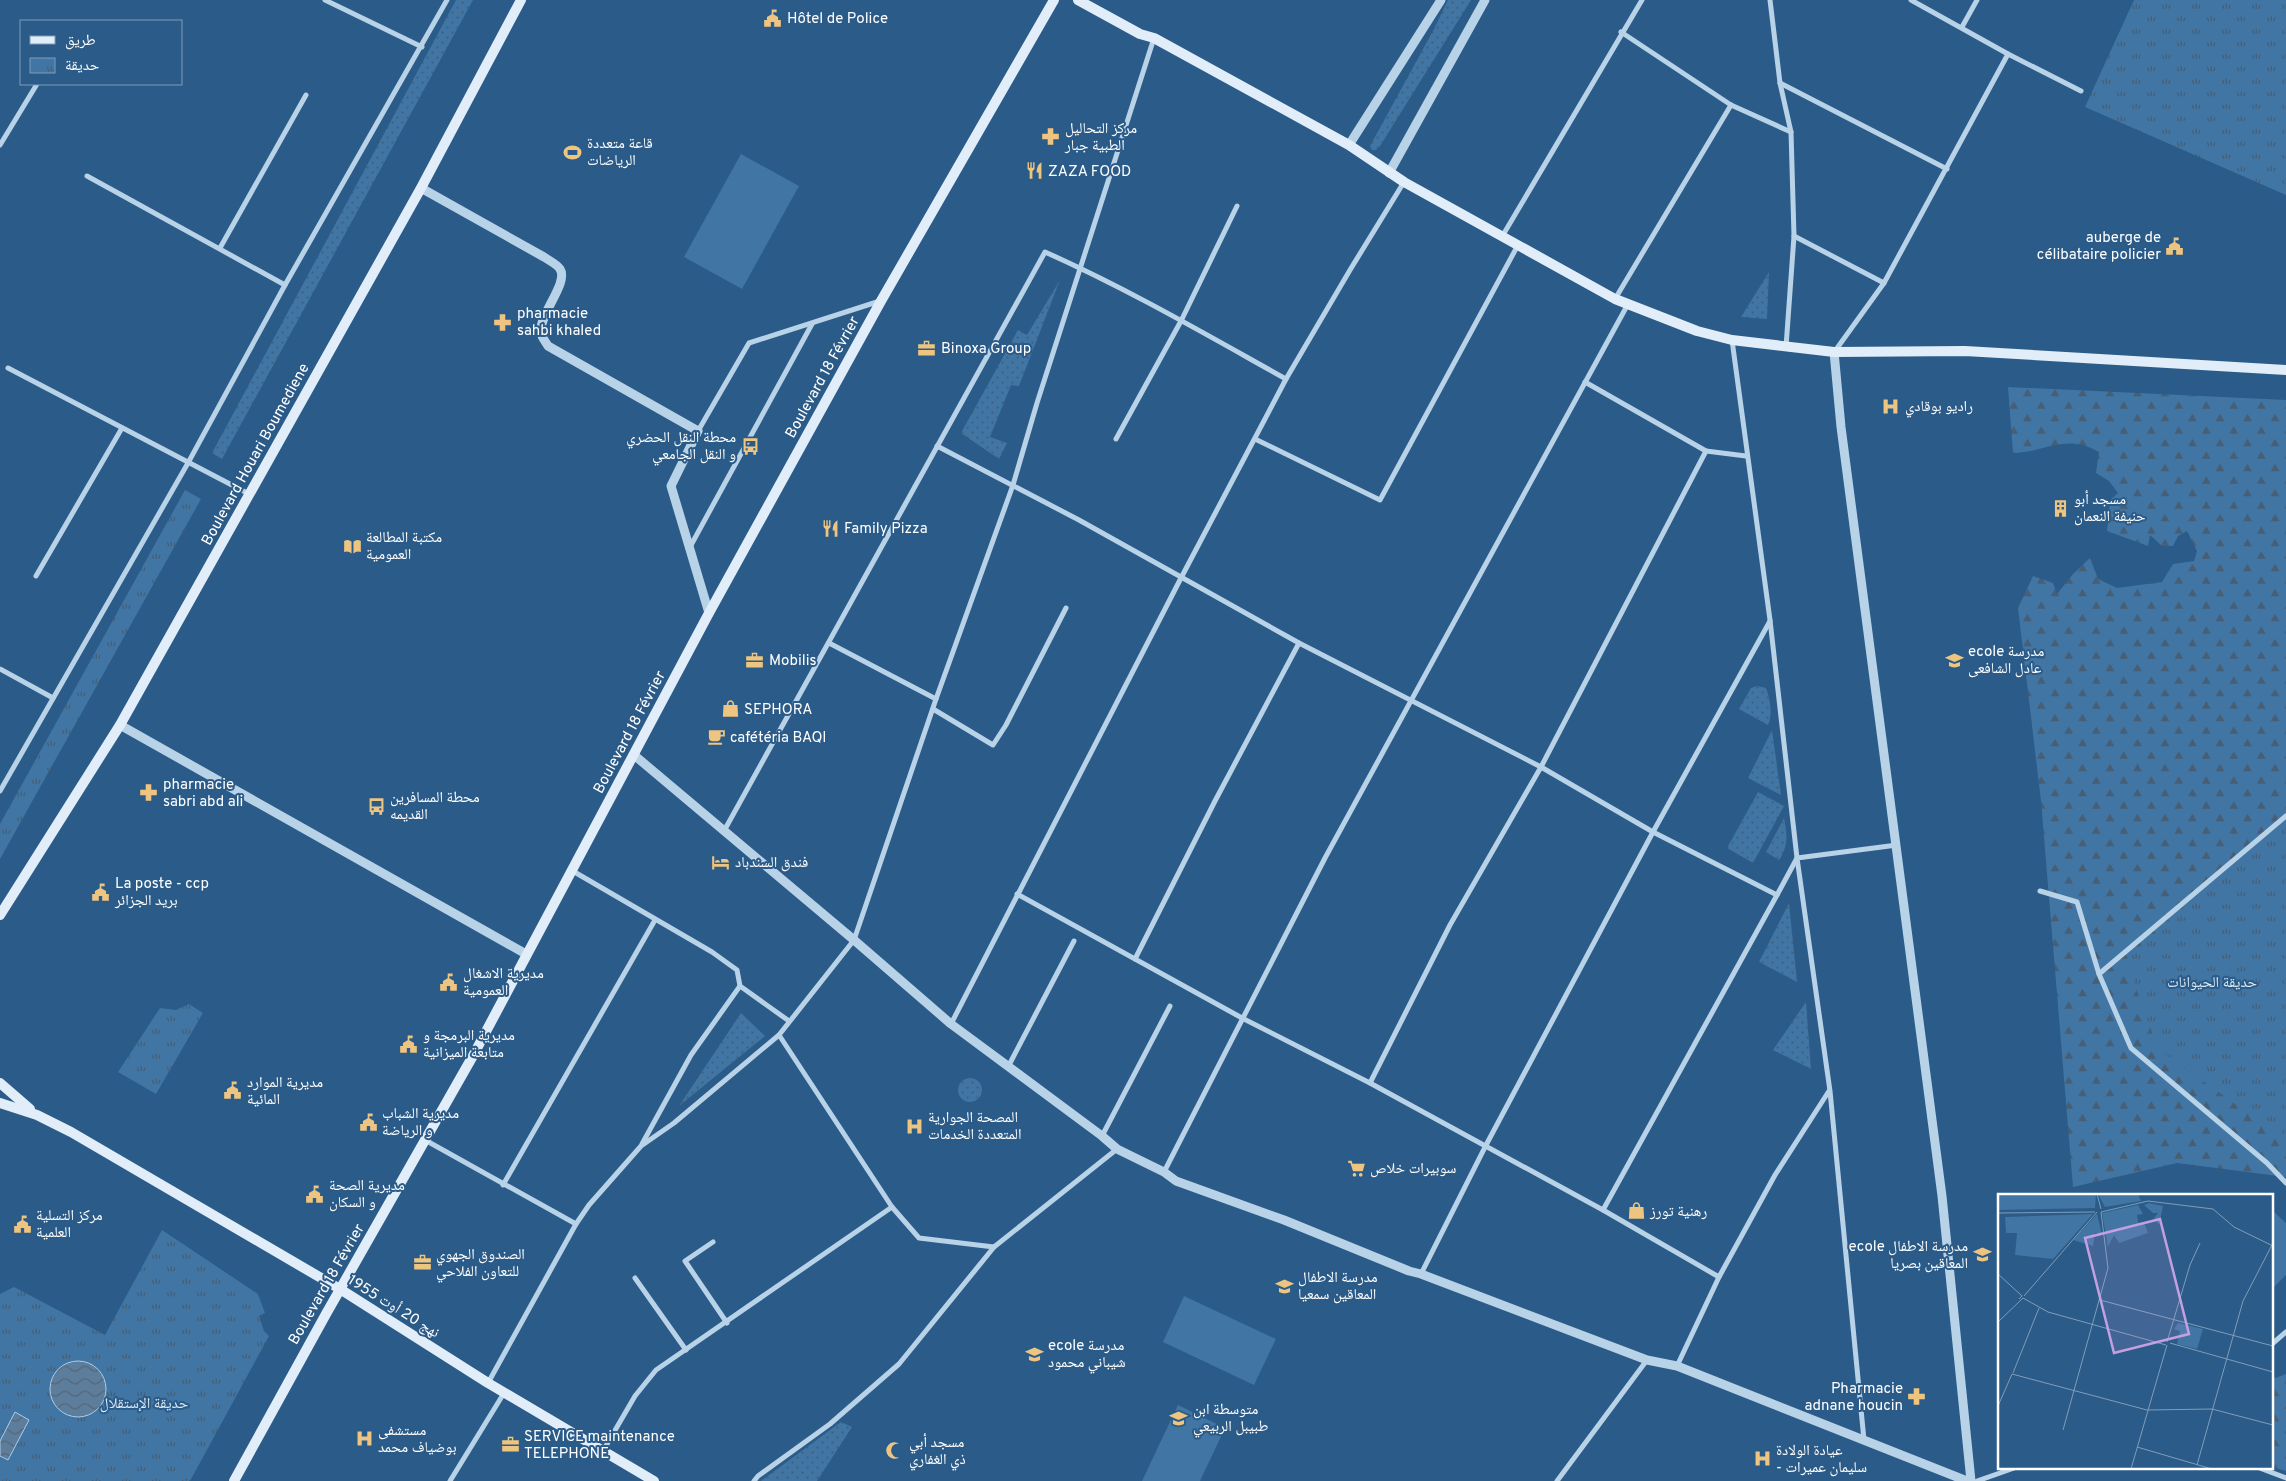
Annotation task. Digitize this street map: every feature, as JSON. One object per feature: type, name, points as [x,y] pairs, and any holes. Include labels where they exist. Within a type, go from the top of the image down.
[{"type":"main road","name":"Boulevard Houari Boumediene","points":[[0,915],[120,725],[421,188],[521,0]]},
{"type":"main road","name":"Boulevard 18 Février","points":[[234,1481],[340,1289],[474,1054],[709,613],[881,301],[1054,0]]},
{"type":"main road","points":[[1078,0],[1140,34],[1154,38],[1349,145],[1404,182],[1615,298],[1697,331],[1732,340],[1786,348],[1834,352],[1965,351],[2286,370]]},
{"type":"main road","name":"نهج 20 أوت 1955","points":[[0,1084],[37,1114],[340,1289],[488,1383],[654,1481]]},
{"type":"main road","name":"نهج 20 أوت 1955","points":[[0,1103],[37,1114]]},
{"type":"street","points":[[325,0],[422,47]]},
{"type":"street","points":[[0,791],[188,463],[285,285],[447,0]]},
{"type":"street","points":[[1349,145],[1440,0]]},
{"type":"street","points":[[1389,173],[1485,0]]},
{"type":"street","points":[[1503,235],[1621,32],[1642,0]]},
{"type":"street","points":[[1770,0],[1780,82],[1791,132],[1794,236],[1786,348]]},
{"type":"street","points":[[1911,0],[2008,54],[2082,91]]},
{"type":"street","points":[[1962,27],[1977,0]]},
{"type":"street","points":[[1621,32],[1732,105],[1791,132]]},
{"type":"street","points":[[641,1146],[674,1123],[779,1035],[788,1021],[854,940],[936,699],[1013,485],[1154,38]]},
{"type":"street","points":[[1971,1481],[1942,1196],[1841,427],[1834,352],[1884,283],[2008,54]]},
{"type":"street","points":[[1780,82],[1947,168]]},
{"type":"street","points":[[0,145],[35,85]]},
{"type":"street","points":[[220,248],[306,95]]},
{"type":"street","points":[[1615,298],[1732,105]]},
{"type":"street","points":[[88,176],[285,285]]},
{"type":"street","points":[[951,1024],[1286,379],[1404,182]]},
{"type":"street","points":[[421,188],[544,257],[560,268],[562,275],[559,285],[541,322],[541,334],[548,346],[698,432]]},
{"type":"street","points":[[1116,439],[1181,321],[1237,206]]},
{"type":"street","points":[[1794,236],[1884,283]]},
{"type":"street","points":[[1255,439],[1380,500],[1518,244]]},
{"type":"street","points":[[724,831],[1044,252],[1080,268],[1181,321],[1286,379]]},
{"type":"street","points":[[709,613],[671,486],[698,432],[749,343],[881,301]]},
{"type":"street","points":[[1164,1172],[1325,858],[1628,303]]},
{"type":"street","points":[[689,549],[812,324]]},
{"type":"street","points":[[1732,340],[1746,456],[1770,620],[1797,858],[1830,1091],[1864,1440]]},
{"type":"street","points":[[8,368],[249,495]]},
{"type":"street","points":[[1585,382],[1706,451],[1746,456]]},
{"type":"street","points":[[36,576],[122,428]]},
{"type":"street","points":[[937,446],[1013,485],[1299,643],[1541,767],[1653,832],[1777,895]]},
{"type":"street","points":[[1370,1083],[1450,924],[1541,767],[1706,451]]},
{"type":"street","points":[[933,709],[993,745],[1006,725],[1066,608]]},
{"type":"street","points":[[1421,1274],[1485,1147],[1653,832],[1770,620]]},
{"type":"street","points":[[828,643],[936,699]]},
{"type":"street","points":[[1135,959],[1215,800],[1299,643]]},
{"type":"street","points":[[0,669],[53,698]]},
{"type":"street","points":[[120,725],[526,954]]},
{"type":"street","points":[[634,755],[951,1024],[1117,1149],[1164,1172],[1176,1181],[1284,1220],[1409,1271],[1647,1360],[1677,1366],[1967,1481]]},
{"type":"street","points":[[2099,974],[2286,816]]},
{"type":"street","points":[[1797,858],[1897,845]]},
{"type":"street","points":[[1603,1210],[1797,858]]},
{"type":"street","points":[[571,870],[712,952],[737,970],[740,986],[788,1021]]},
{"type":"street","points":[[2040,891],[2077,902],[2099,974],[2131,1048],[2267,1163],[2286,1183]]},
{"type":"street","points":[[1017,894],[1242,1018],[1370,1083],[1603,1210],[1719,1277]]},
{"type":"street","points":[[503,1186],[654,920]]},
{"type":"street","points":[[1008,1067],[1074,941]]},
{"type":"street","points":[[488,1383],[576,1224],[589,1205],[641,1146],[691,1055],[740,986]]},
{"type":"street","points":[[1102,1136],[1170,1006]]},
{"type":"street","points":[[779,1035],[892,1207],[919,1238],[994,1248]]},
{"type":"street","points":[[1677,1366],[1719,1277],[1775,1175],[1830,1091]]},
{"type":"street","points":[[425,1140],[503,1186],[576,1224]]},
{"type":"street","points":[[754,1481],[758,1476],[830,1424],[900,1364],[994,1248],[1117,1149]]},
{"type":"street","points":[[603,1451],[635,1396],[656,1370],[727,1323],[892,1207]]},
{"type":"street","points":[[713,1242],[685,1260],[727,1323]]},
{"type":"street","points":[[635,1278],[686,1350]]},
{"type":"street","points":[[2274,1342],[2286,1332]]},
{"type":"street","points":[[1557,1481],[1647,1360]]},
{"type":"street","points":[[450,1481],[505,1392]]},
{"type":"street","points":[[1977,1481],[2014,1468]]},
{"type":"street","points":[[2260,1468],[2286,1478]]},
{"type":"green space","points":[[456,0],[473,0],[222,459],[212,453]]},
{"type":"green space","points":[[1448,0],[1471,0],[1380,146],[1376,150],[1372,150],[1370,146]]},
{"type":"green space","points":[[2134,0],[2286,0],[2286,195],[2085,107]]},
{"type":"green space","points":[[741,154],[799,186],[742,289],[684,257]]},
{"type":"green space","points":[[1769,272],[1767,319],[1741,317]]},
{"type":"green space","points":[[1060,280],[1019,386],[1011,385],[990,437],[1007,443],[999,459],[961,433],[1018,330],[1027,335]]},
{"type":"green space","points":[[2008,387],[2286,400],[2286,1177],[2177,1163],[2073,1187],[2041,801],[2018,608],[2033,576],[2053,583],[2057,594],[2073,574],[2090,558],[2098,579],[2117,588],[2162,582],[2173,564],[2194,561],[2197,551],[2187,531],[2178,536],[2173,546],[2162,546],[2150,535],[2148,546],[2107,531],[2110,500],[2118,493],[2109,481],[2096,473],[2099,452],[2076,444],[2066,444],[2013,453]]},
{"type":"green space","points":[[185,490],[201,499],[0,859],[0,824]]},
{"type":"green space","points":[[1757,686],[1766,688],[1770,702],[1771,712],[1768,725],[1739,709],[1751,688]]},
{"type":"green space","points":[[1772,730],[1781,795],[1748,778]]},
{"type":"green space","points":[[1758,792],[1784,806],[1753,863],[1727,848]]},
{"type":"green space","points":[[1784,818],[1786,839],[1779,860],[1766,852]]},
{"type":"green space","name":"حديقة الحيوانات","points":[[2286,821],[2286,1140],[2158,1049],[2126,960]]},
{"type":"green space","points":[[1789,903],[1797,982],[1759,962]]},
{"type":"green space","points":[[1806,1002],[1811,1069],[1773,1050]]},
{"type":"green space","points":[[189,1004],[203,1013],[156,1094],[118,1072],[160,1008],[176,1010]]},
{"type":"green space","points":[[741,1013],[765,1036],[679,1106]]},
{"type":"green space","points":[[970,1078],[978,1082],[982,1090],[978,1098],[970,1102],[962,1098],[958,1090],[962,1082]]},
{"type":"green space","points":[[2274,1212],[2286,1223],[2286,1275],[2274,1287]]},
{"type":"green space","name":"حديقة الإستقلال","points":[[162,1230],[258,1294],[265,1313],[259,1316],[264,1331],[269,1336],[190,1481],[0,1481],[0,1294],[14,1287],[105,1335]]},
{"type":"green space","points":[[1184,1296],[1276,1339],[1254,1385],[1163,1342]]},
{"type":"green space","points":[[2286,1374],[2286,1471],[2274,1468],[2274,1378]]},
{"type":"green space","points":[[1178,1405],[1225,1428],[1200,1481],[1142,1481]]},
{"type":"green space","points":[[841,1422],[852,1427],[817,1481],[761,1481]]},
{"type":"water","name":"حديقة الإستقلال","points":[[73,1361],[83,1361],[98,1369],[104,1378],[106,1389],[104,1400],[98,1409],[83,1417],[73,1417],[62,1412],[55,1405],[50,1394],[50,1384],[55,1373],[62,1366]]},
{"type":"water","points":[[15,1412],[29,1420],[8,1460],[0,1456],[0,1441]]},
{"type":"place","name":"Hôtel de Police","points":[[773,18]]},
{"type":"place","name":"مركز التحاليل الطبية جبار","points":[[1051,137]]},
{"type":"place","name":"قاعة متعددة الرياضات","points":[[573,152]]},
{"type":"place","name":"ZAZA FOOD","points":[[1034,171]]},
{"type":"place","name":"auberge de célibataire policier","points":[[2175,246]]},
{"type":"place","name":"pharmacie sahbi khaled","points":[[503,322]]},
{"type":"place","name":"Binoxa Group","points":[[927,348]]},
{"type":"place","name":"راديو بوقادي","points":[[1891,406]]},
{"type":"place","name":"محطة النقل الحضري و النقل الجامعي","points":[[750,446]]},
{"type":"place","name":"مسجد أبو حنيفة النعمان","points":[[2060,508]]},
{"type":"place","name":"Family Pizza","points":[[830,528]]},
{"type":"place","name":"مكتبة المطالعة العمومية","points":[[352,546]]},
{"type":"place","name":"Mobilis","points":[[755,660]]},
{"type":"place","name":"ecole مدرسة عادل الشافعى","points":[[1954,660]]},
{"type":"place","name":"SEPHORA","points":[[730,709]]},
{"type":"place","name":"cafétéria BAQI","points":[[716,737]]},
{"type":"place","name":"pharmacie sabri abd ali","points":[[149,793]]},
{"type":"place","name":"محطة المسافرين القديمه","points":[[376,806]]},
{"type":"place","name":"فندق السندباد","points":[[721,862]]},
{"type":"place","name":"La poste - ccp بريد الجزائر","points":[[101,892]]},
{"type":"place","name":"مديرية الاشغال العمومية","points":[[449,982]]},
{"type":"place","name":"مديرية البرمجة و متابعة الميزانية","points":[[409,1044]]},
{"type":"place","name":"مديرية الموارد المائية","points":[[233,1091]]},
{"type":"place","name":"مديرية الشباب و الرياضة","points":[[368,1122]]},
{"type":"place","name":"المصحة الجوارية المتعددة الخدمات","points":[[914,1126]]},
{"type":"place","name":"سوبيرات خلاص","points":[[1356,1168]]},
{"type":"place","name":"مديرية الصحة و السكان","points":[[315,1194]]},
{"type":"place","name":"رهنية تورز","points":[[1636,1211]]},
{"type":"place","name":"مركز التسلية العلمية","points":[[22,1224]]},
{"type":"place","name":"ecole مدرسة الاطفال المعاقين بصريا","points":[[1982,1255]]},
{"type":"place","name":"الصندوق الجهوي للتعاون الفلاحي","points":[[422,1263]]},
{"type":"place","name":"مدرسة الاطفال المعاقين سمعيا","points":[[1284,1286]]},
{"type":"place","name":"ecole مدرسة شيباني محمود","points":[[1034,1354]]},
{"type":"place","name":"Pharmacie adnane houcin","points":[[1917,1397]]},
{"type":"place","name":"متوسطة ابن طبيبل الربيعي","points":[[1179,1418]]},
{"type":"place","name":"مستشفى بوضياف محمد","points":[[364,1439]]},
{"type":"place","name":"SERVICE maintenance TELEPHONE","points":[[510,1445]]},
{"type":"place","name":"مسجد أبي ذي الغفاري","points":[[895,1451]]},
{"type":"place","name":"عيادة الولادة - سليمان عميرات","points":[[1762,1459]]}]
